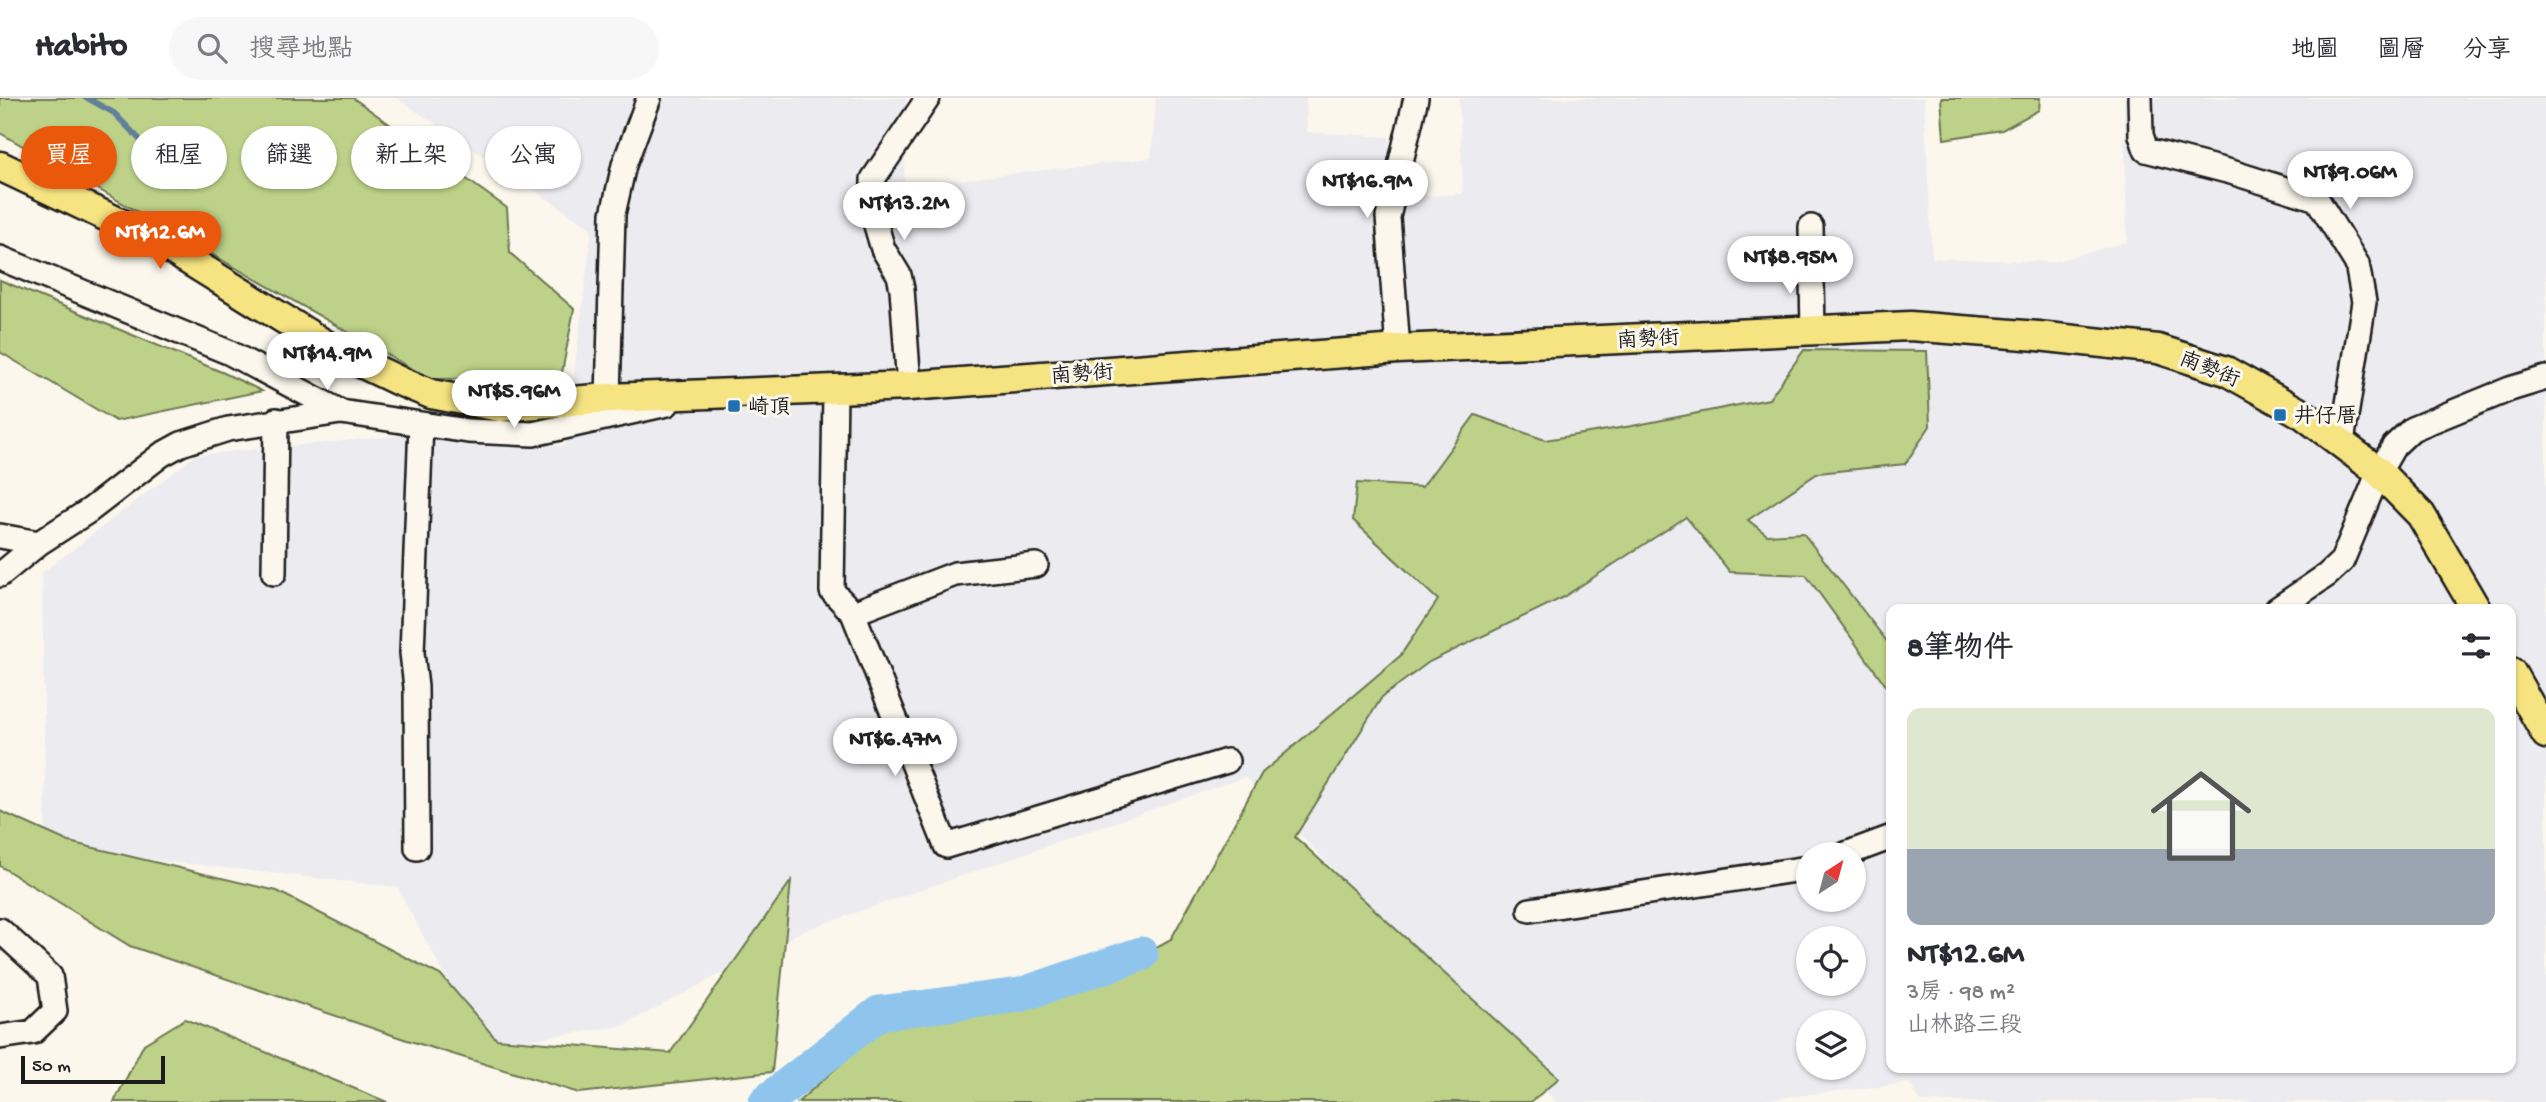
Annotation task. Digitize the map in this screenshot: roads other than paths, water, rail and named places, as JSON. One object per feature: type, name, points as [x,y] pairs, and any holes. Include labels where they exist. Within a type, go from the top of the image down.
[{"type":"main road","name":"南勢街","points":[[0,166],[156,240],[334,350],[431,394],[500,407],[606,408],[714,392],[835,391],[1398,349],[1910,327],[2038,336],[2158,349],[2226,371],[2304,415],[2342,442],[2379,472],[2421,515],[2473,604]]},
{"type":"main road","points":[[2516,681],[2546,734]]},
{"type":"street","points":[[0,575],[161,455],[181,444],[228,429],[341,412],[468,431],[533,433],[606,408],[613,214],[624,165],[649,98]]},
{"type":"street","points":[[909,386],[902,289],[899,275],[883,249],[873,215],[873,179],[928,98]]},
{"type":"street","points":[[1398,349],[1388,217],[1416,98]]},
{"type":"street","points":[[2140,98],[2141,135],[2146,150],[2231,172],[2318,199],[2357,264],[2364,302],[2342,442]]},
{"type":"street","points":[[1811,227],[1814,331]]},
{"type":"street","points":[[0,258],[228,352],[341,412]]},
{"type":"street","points":[[2284,604],[2327,575],[2342,561],[2379,472],[2394,446],[2412,429],[2510,389],[2546,378]]},
{"type":"street","points":[[835,391],[832,591],[853,614],[946,846],[1227,761]]},
{"type":"street","points":[[274,573],[275,420]]},
{"type":"street","points":[[417,848],[416,687],[412,653],[421,424]]},
{"type":"street","points":[[0,536],[40,543]]},
{"type":"street","points":[[853,614],[955,574],[1036,565]]},
{"type":"street","points":[[1866,847],[1886,839]]},
{"type":"street","points":[[1530,910],[1796,870]]},
{"type":"street","points":[[0,930],[50,976],[55,1012],[33,1032],[0,1037]]},
{"type":"waterway","points":[[87,98],[114,113],[131,130]]},
{"type":"waterway","points":[[766,1102],[879,1013],[1020,995],[1141,954]]},
{"type":"place","name":"崎頂","points":[[734,406]]},
{"type":"place","name":"井仔厝","points":[[2280,415]]}]
